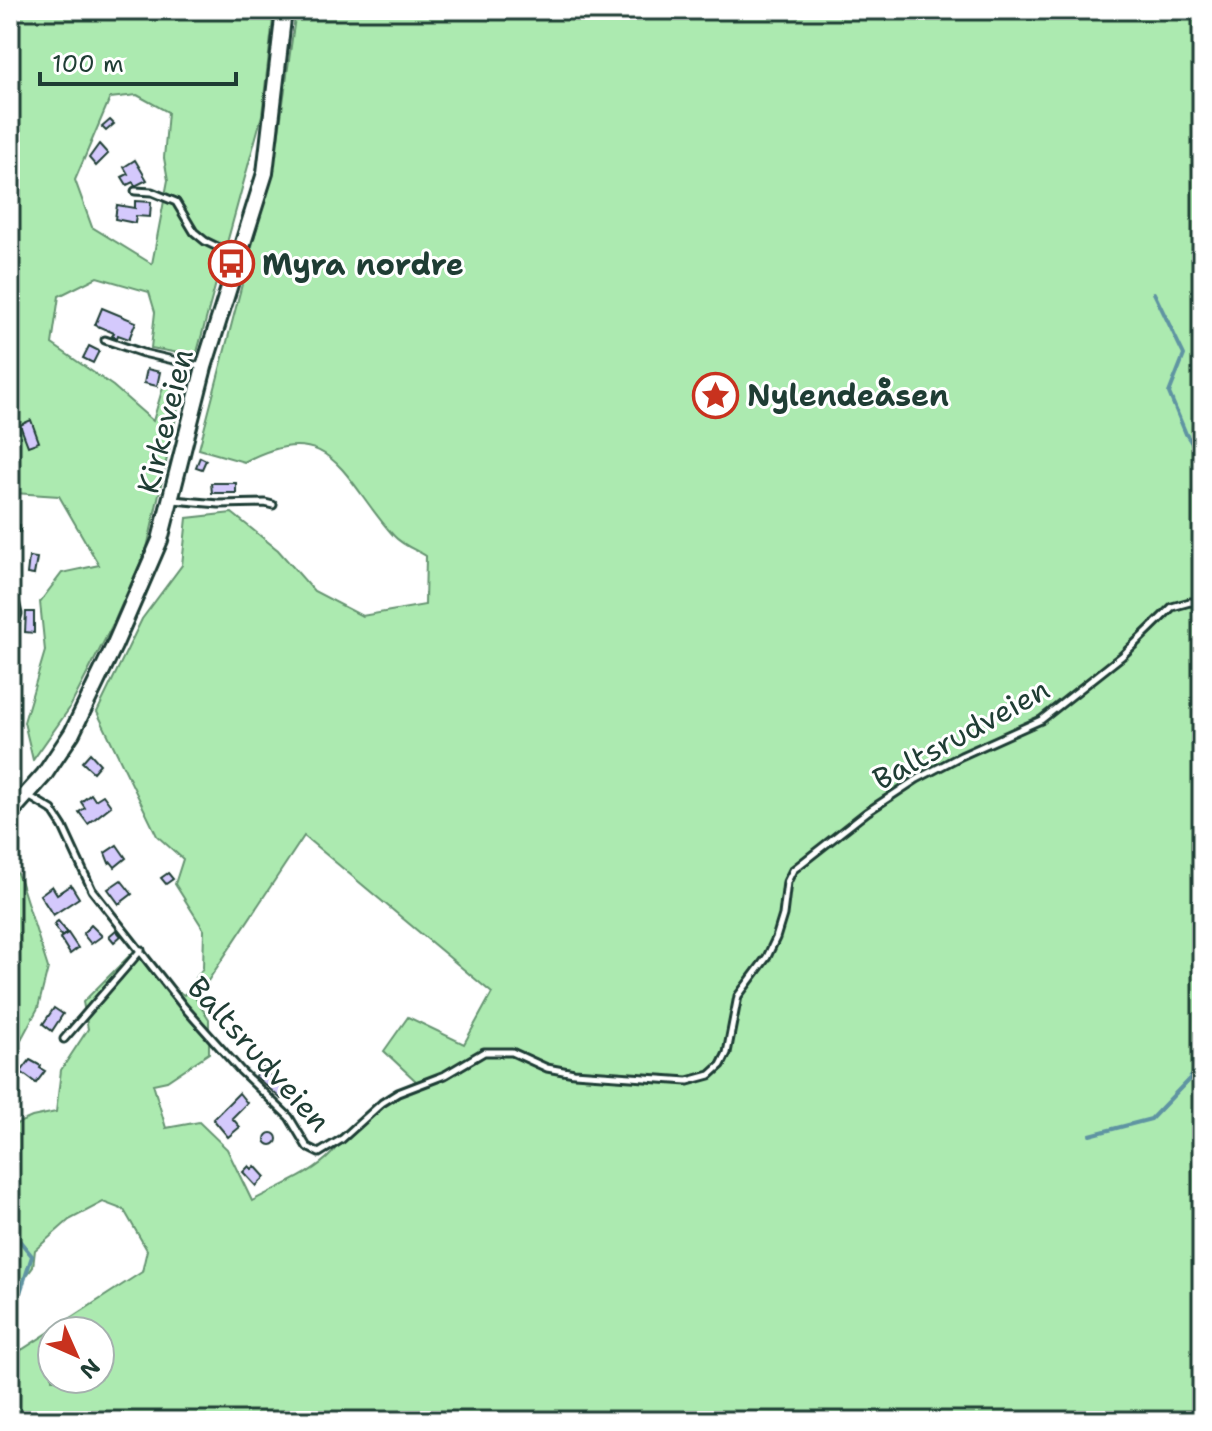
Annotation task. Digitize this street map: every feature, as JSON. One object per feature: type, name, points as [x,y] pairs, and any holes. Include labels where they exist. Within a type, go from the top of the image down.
[{"type":"main road","name":"Kirkeveien","points":[[12,807],[27,795],[59,753],[90,696],[150,566],[172,500],[204,367],[265,173],[284,10]]},
{"type":"lane","points":[[135,191],[152,192],[176,202],[194,232],[205,241],[239,257]]},
{"type":"lane","points":[[105,340],[143,353],[204,367]]},
{"type":"lane","points":[[172,500],[273,505]]},
{"type":"lane","points":[[10,579],[18,614],[10,640]]},
{"type":"lane","name":"Baltsrudveien","points":[[27,795],[52,810],[92,890],[184,1007],[241,1071],[289,1117],[307,1147],[319,1153],[342,1139],[382,1103],[398,1093],[445,1075],[484,1052],[512,1052],[547,1068],[574,1073],[688,1081],[703,1079],[715,1071],[727,1053],[738,996],[767,957],[776,938],[783,915],[787,882],[793,870],[867,812],[917,779],[1041,720],[1114,663],[1168,610],[1183,603],[1202,603]]},
{"type":"lane","points":[[64,1039],[141,950]]},
{"type":"green space","points":[[10,10],[274,10],[262,115],[196,356],[151,348],[155,312],[149,292],[97,277],[59,296],[52,344],[113,386],[153,421],[163,387],[184,381],[147,548],[115,620],[69,709],[33,760],[24,722],[45,651],[40,602],[62,573],[99,565],[59,496],[14,493],[10,496]],"holes":[[[137,95],[168,112],[164,158],[168,180],[152,264],[92,227],[75,180],[110,98]]]},
{"type":"green space","points":[[296,10],[1202,10],[1202,1421],[10,1421],[10,1354],[36,1341],[36,1395],[116,1395],[116,1315],[76,1315],[142,1272],[147,1250],[124,1210],[103,1202],[69,1220],[35,1250],[33,1267],[10,1298],[10,1117],[14,1125],[56,1112],[61,1070],[88,1029],[83,1002],[135,950],[152,974],[184,995],[203,968],[204,930],[175,884],[183,859],[157,836],[97,712],[142,619],[182,565],[187,518],[232,513],[278,550],[314,591],[362,616],[425,605],[426,556],[394,536],[334,461],[317,450],[298,446],[274,449],[244,462],[199,449],[278,139]],"holes":[[[304,836],[492,993],[464,1044],[408,1017],[384,1051],[416,1081],[367,1112],[315,1168],[252,1201],[227,1149],[199,1122],[166,1128],[153,1084],[167,1081],[209,1053],[209,1019],[196,999]]]},
{"type":"green space","points":[[10,858],[48,968],[38,1008],[10,1060]]},
{"type":"building","points":[[110,120],[114,124],[106,131],[102,127]]},
{"type":"building","points":[[99,144],[108,154],[96,166],[89,158]]},
{"type":"building","points":[[135,160],[147,180],[135,186],[133,182],[127,185],[122,177],[128,174],[124,167]]},
{"type":"building","points":[[135,201],[151,202],[150,217],[136,216],[135,223],[115,219],[117,205],[135,208]]},
{"type":"building","points":[[102,308],[136,322],[129,339],[112,336],[114,333],[95,325]]},
{"type":"building","points":[[89,346],[99,351],[93,363],[83,358]]},
{"type":"building","points":[[147,369],[160,372],[157,386],[144,383]]},
{"type":"building","points":[[31,420],[39,442],[28,446],[20,425]]},
{"type":"building","points":[[200,457],[206,460],[202,469],[196,467]]},
{"type":"building","points":[[211,483],[236,483],[236,493],[212,493]]},
{"type":"building","points":[[10,524],[20,525],[15,539],[10,538]]},
{"type":"building","points":[[29,557],[37,558],[34,575],[27,574]]},
{"type":"building","points":[[26,612],[34,612],[34,633],[25,632]]},
{"type":"building","points":[[10,722],[14,722],[17,762],[10,762]]},
{"type":"building","points":[[90,753],[100,764],[93,772],[82,762]]},
{"type":"building","points":[[91,794],[95,800],[103,795],[111,806],[88,824],[79,812],[85,808],[81,802]]},
{"type":"building","points":[[117,845],[126,858],[115,867],[109,863],[105,853]]},
{"type":"building","points":[[168,873],[173,879],[166,884],[161,878]]},
{"type":"building","points":[[121,880],[132,894],[119,904],[108,889]]},
{"type":"building","points":[[71,885],[79,898],[53,915],[40,895],[52,886],[57,894]]},
{"type":"building","points":[[58,921],[67,932],[61,936],[54,924]]},
{"type":"building","points":[[91,925],[102,936],[91,944],[83,934]]},
{"type":"building","points":[[116,930],[121,936],[114,942],[109,936]]},
{"type":"building","points":[[68,933],[78,948],[70,954],[60,938]]},
{"type":"building","points":[[54,1008],[63,1014],[52,1031],[43,1024]]},
{"type":"building","points":[[30,1060],[45,1071],[36,1083],[21,1072]]},
{"type":"building","points":[[263,1068],[288,1092],[281,1099],[255,1076]]},
{"type":"building","points":[[239,1093],[247,1103],[232,1118],[240,1127],[228,1137],[213,1119]]},
{"type":"building","points":[[271,1133],[277,1139],[271,1145],[265,1139]]},
{"type":"building","points":[[249,1166],[252,1169],[255,1166],[265,1177],[256,1186],[243,1172]]},
{"type":"waterway","points":[[1154,293],[1184,355],[1169,393],[1186,434],[1202,459]]},
{"type":"waterway","points":[[1090,1135],[1151,1119],[1202,1069]]},
{"type":"waterway","points":[[10,1143],[16,1206],[10,1211]]},
{"type":"waterway","points":[[10,1229],[32,1256],[20,1293],[10,1295]]},
{"type":"place","name":"Myra nordre","points":[[231,264]]},
{"type":"place","name":"Nylendeåsen","points":[[716,395]]}]
